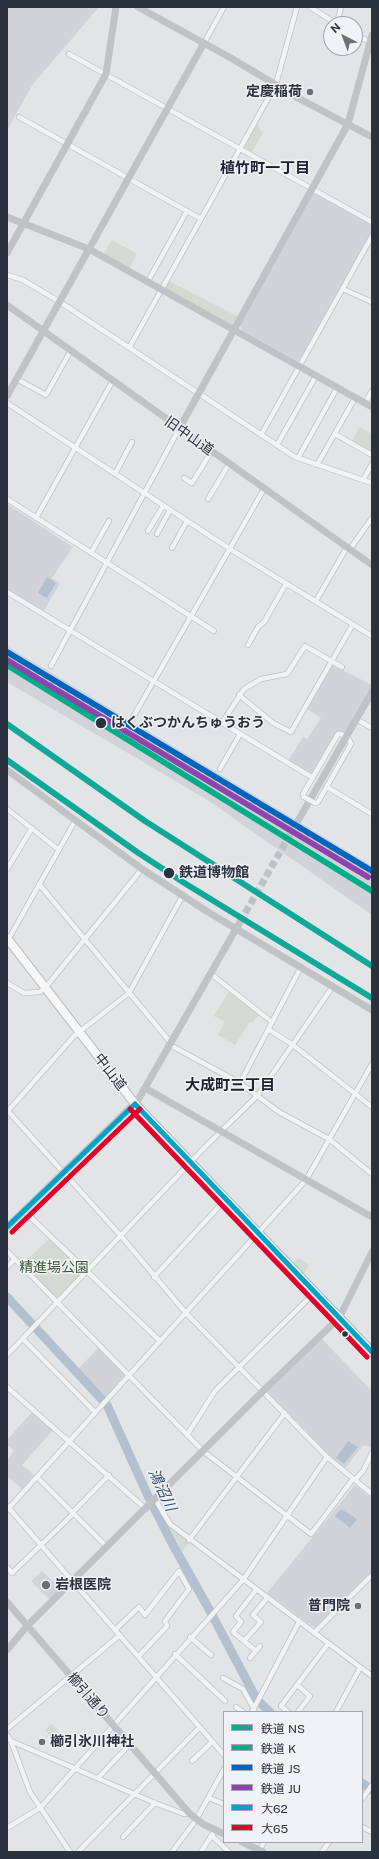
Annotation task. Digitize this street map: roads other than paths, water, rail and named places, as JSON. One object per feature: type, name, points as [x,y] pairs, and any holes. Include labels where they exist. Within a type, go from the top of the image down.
[{"type":"highway","name":"中山道","points":[[7,940],[135,1104],[225,1200],[372,1352]]},
{"type":"street","points":[[7,253],[106,74],[116,7]]},
{"type":"street","points":[[138,7],[276,84],[317,109],[372,137]]},
{"type":"street","points":[[7,396],[89,248],[130,179],[224,7]]},
{"type":"street","points":[[129,348],[276,84],[298,7]]},
{"type":"street","points":[[310,7],[324,16]]},
{"type":"street","points":[[51,666],[180,430],[198,394],[348,124],[371,40]]},
{"type":"street","points":[[69,54],[372,222]]},
{"type":"street","points":[[19,117],[201,219]]},
{"type":"street","points":[[148,281],[187,211]]},
{"type":"street","points":[[7,217],[22,224],[89,248],[369,405],[372,392]]},
{"type":"street","points":[[261,435],[372,236]]},
{"type":"street","points":[[7,274],[23,280],[60,302],[198,394],[298,458],[372,483]]},
{"type":"street","points":[[343,290],[372,302]]},
{"type":"street","name":"旧中山道","points":[[7,305],[112,382],[372,565]]},
{"type":"street","points":[[17,379],[46,395],[70,352]]},
{"type":"street","points":[[277,445],[316,376]]},
{"type":"street","points":[[36,518],[112,382]]},
{"type":"street","points":[[298,458],[337,388]]},
{"type":"street","points":[[317,465],[355,398]]},
{"type":"street","points":[[7,403],[230,549],[372,636]]},
{"type":"street","points":[[335,434],[372,455]]},
{"type":"street","points":[[115,474],[132,442]]},
{"type":"street","points":[[184,478],[192,483],[211,452]]},
{"type":"street","points":[[208,499],[229,464]]},
{"type":"street","points":[[363,480],[372,464]]},
{"type":"street","points":[[132,719],[264,489]]},
{"type":"street","points":[[7,499],[214,631]]},
{"type":"street","points":[[148,531],[163,506]]},
{"type":"street","points":[[157,534],[170,510]]},
{"type":"street","points":[[316,601],[348,548],[372,518]]},
{"type":"street","points":[[90,553],[109,521]]},
{"type":"street","points":[[172,548],[187,521]]},
{"type":"street","points":[[248,645],[258,627],[264,622],[286,584]]},
{"type":"street","points":[[7,592],[313,778]]},
{"type":"street","points":[[239,695],[273,723],[291,732],[353,624]]},
{"type":"street","points":[[222,723],[244,689],[261,678],[287,674],[306,646],[342,667]]},
{"type":"street","points":[[299,819],[372,692]]},
{"type":"street","points":[[356,719],[372,728]]},
{"type":"street","points":[[220,769],[240,734]]},
{"type":"street","points":[[338,734],[349,739],[351,744],[318,802],[315,803],[304,797],[303,794],[313,778],[338,734]]},
{"type":"street","points":[[7,770],[142,869],[236,930],[372,1010]]},
{"type":"street","points":[[327,787],[372,814]]},
{"type":"street","points":[[7,809],[59,850]]},
{"type":"street","points":[[7,940],[75,821]]},
{"type":"street","points":[[7,869],[32,828]]},
{"type":"street","points":[[7,983],[24,993],[40,992],[45,988],[142,869]]},
{"type":"street","points":[[39,884],[171,1044],[240,1082],[279,1112],[329,1139],[372,1174]]},
{"type":"street","points":[[183,895],[129,993],[79,1032],[7,1111],[121,1236],[185,1312],[238,1368],[263,1391],[327,1457],[372,1494]]},
{"type":"street","points":[[7,1227],[135,1104],[240,922]]},
{"type":"street","points":[[240,1082],[301,967]]},
{"type":"street","points":[[211,974],[272,1022]]},
{"type":"street","points":[[7,1355],[190,1163],[258,1095],[333,986]]},
{"type":"street","points":[[268,1029],[292,1045],[372,1107]]},
{"type":"street","points":[[223,1755],[155,1677],[139,1656],[8,1508],[69,1442],[159,1340],[306,1180],[354,1093],[372,1064]]},
{"type":"street","points":[[145,1088],[372,1217]]},
{"type":"street","points":[[154,1277],[225,1200]]},
{"type":"street","points":[[24,1211],[159,1340]]},
{"type":"street","points":[[7,1251],[203,1451],[311,1534],[354,1479],[363,1471],[372,1453]]},
{"type":"street","points":[[7,1650],[27,1626],[263,1391],[339,1318],[372,1252]]},
{"type":"street","points":[[7,1267],[15,1259]]},
{"type":"street","points":[[187,1435],[215,1391],[314,1293]]},
{"type":"street","points":[[23,1339],[95,1412]]},
{"type":"street","points":[[7,1387],[109,1475],[151,1504],[170,1524],[189,1540],[372,1676]]},
{"type":"street","points":[[189,1540],[285,1413]]},
{"type":"street","points":[[7,1828],[40,1808],[76,1769],[190,1637],[243,1580],[327,1457]]},
{"type":"street","points":[[7,1567],[12,1573],[109,1475]]},
{"type":"street","points":[[37,1477],[72,1514],[107,1547]]},
{"type":"street","points":[[115,1630],[139,1607],[145,1615],[179,1571],[189,1589],[165,1621],[166,1626],[139,1656]]},
{"type":"street","points":[[314,1633],[372,1575]]},
{"type":"street","points":[[256,1590],[236,1616],[241,1622],[233,1632],[256,1651]]},
{"type":"street","points":[[244,1641],[261,1622],[253,1616],[267,1598]]},
{"type":"street","name":"櫛引通り","points":[[7,1602],[190,1814],[214,1833],[223,1834]]},
{"type":"street","points":[[254,1708],[299,1622]]},
{"type":"street","points":[[7,1730],[120,1635]]},
{"type":"street","points":[[190,1637],[211,1655]]},
{"type":"street","points":[[287,1711],[281,1706],[328,1644]]},
{"type":"street","points":[[250,1658],[260,1646]]},
{"type":"street","points":[[175,1654],[225,1701]]},
{"type":"street","points":[[337,1711],[360,1668]]},
{"type":"street","points":[[223,1678],[243,1689],[254,1708]]},
{"type":"street","points":[[297,1685],[310,1696],[299,1711]]},
{"type":"street","points":[[236,1707],[241,1711]]},
{"type":"street","points":[[78,1852],[200,1727]]},
{"type":"street","points":[[7,1735],[11,1741],[30,1792],[70,1852]]},
{"type":"street","points":[[11,1741],[155,1803],[184,1814],[190,1814]]},
{"type":"street","points":[[192,1761],[212,1742]]},
{"type":"street","points":[[98,1778],[130,1744]]},
{"type":"street","points":[[172,1852],[196,1820],[223,1771]]},
{"type":"street","points":[[363,1797],[372,1785]]},
{"type":"street","points":[[209,1798],[223,1804]]},
{"type":"street","points":[[123,1837],[155,1803]]},
{"type":"street","points":[[363,1828],[372,1832]]},
{"type":"street","points":[[201,1852],[214,1833],[229,1852]]},
{"type":"street","points":[[244,1843],[260,1851]]},
{"type":"street","points":[[322,1852],[328,1843]]},
{"type":"water","points":[[47,577],[56,583],[47,598],[38,593]]},
{"type":"water","points":[[348,1441],[358,1447],[344,1464],[336,1458]]},
{"type":"water","points":[[341,1509],[357,1519],[350,1528],[335,1516]]},
{"type":"waterway","name":"鴻沼川","points":[[7,1297],[107,1405],[148,1496],[173,1545],[257,1700],[269,1711]]},
{"type":"waterway","name":"鴻沼川","points":[[363,1784],[372,1790]]},
{"type":"tunnel","points":[[240,922],[299,819]]},
{"type":"railway","points":[[7,658],[68,692],[372,874]]},
{"type":"rail line","name":"JS","points":[[7,652],[372,871]]},
{"type":"rail line","name":"JU","points":[[7,660],[368,877]]},
{"type":"rail line","name":"K","points":[[7,665],[372,891]]},
{"type":"rail line","name":"NS","points":[[7,724],[145,821],[372,966]]},
{"type":"rail line","name":"NS","points":[[7,760],[137,852],[186,884],[372,998]]},
{"type":"place","name":"定慶稲荷","points":[[310,92]]},
{"type":"place","name":"はくぶつかんちゅうおう","points":[[101,723]]},
{"type":"place","name":"鉄道博物館","points":[[169,873]]},
{"type":"place","name":"岩根医院","points":[[46,1585]]},
{"type":"place","name":"普門院","points":[[358,1606]]},
{"type":"place","name":"櫛引氷川神社","points":[[42,1742]]},
{"type":"district","name":"植竹町一丁目","points":[[265,168]]},
{"type":"district","name":"大成町三丁目","points":[[230,1085]]},
{"type":"park label","name":"精進場公園","points":[[54,1268]]}]
